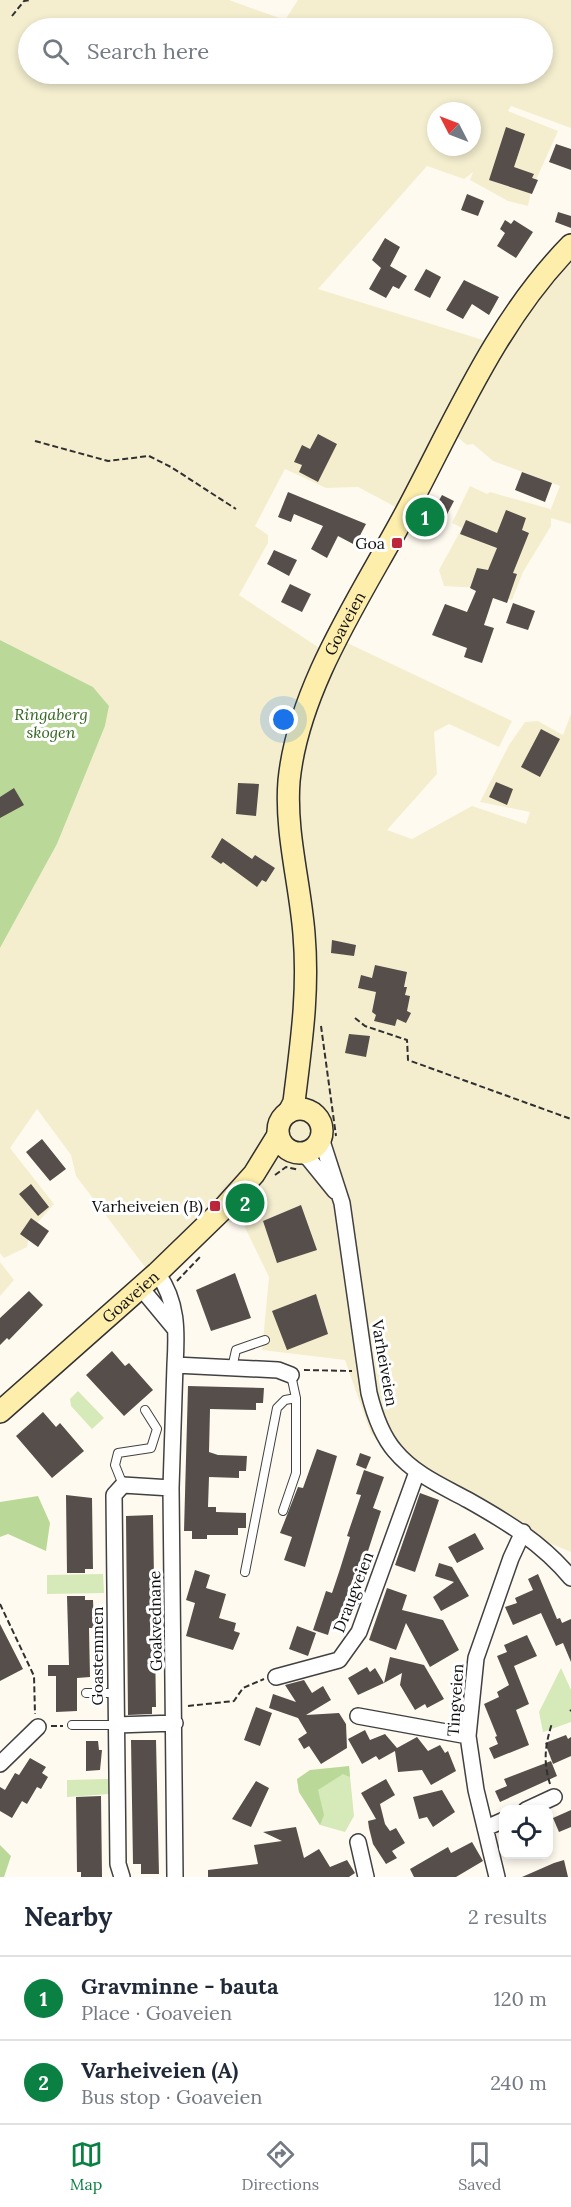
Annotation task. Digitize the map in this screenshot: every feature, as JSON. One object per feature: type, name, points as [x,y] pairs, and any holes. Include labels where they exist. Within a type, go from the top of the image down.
[{"type":"main road","name":"Goaveien","points":[[289,1112],[294,1102],[306,1019],[304,935],[288,806],[293,750],[303,716],[340,635],[483,366],[526,296],[571,245]]},
{"type":"main road","name":"Goaveien","points":[[302,1053],[311,1102],[316,1116]]},
{"type":"main road","points":[[301,1109],[316,1116],[329,1139],[314,1148],[297,1153],[284,1147],[278,1136],[280,1122],[289,1112],[301,1109]]},
{"type":"main road","name":"Goaveien","points":[[0,1412],[157,1274],[220,1212],[254,1174],[278,1136]]},
{"type":"main road","name":"Goaveien","points":[[254,1174],[284,1155],[297,1153]]},
{"type":"street","name":"Varheiveien","points":[[329,1139],[342,1203],[369,1393],[375,1414],[394,1450],[417,1472],[523,1532],[571,1578]]},
{"type":"street","points":[[297,1153],[318,1170],[342,1203]]},
{"type":"street","name":"Goakvednane","points":[[157,1274],[169,1289],[177,1332],[171,1488],[175,1877]]},
{"type":"street","points":[[141,1288],[177,1332]]},
{"type":"street","points":[[175,1365],[278,1370],[291,1375]]},
{"type":"street","name":"Draugveien","points":[[276,1677],[339,1660],[350,1649],[359,1632],[417,1472]]},
{"type":"street","points":[[123,1485],[171,1488]]},
{"type":"street","name":"Goastemmen","points":[[122,1877],[118,1864],[114,1495],[123,1485]]},
{"type":"street","name":"Tingveien","points":[[498,1877],[476,1790],[468,1736],[476,1658],[511,1558],[523,1532]]},
{"type":"street","points":[[358,1716],[468,1736]]},
{"type":"street","points":[[116,1725],[175,1717]]},
{"type":"street","points":[[0,1764],[38,1727]]},
{"type":"street","points":[[535,1805],[554,1797]]},
{"type":"street","points":[[486,1828],[499,1822]]},
{"type":"street","points":[[358,1842],[366,1877]]},
{"type":"lane","points":[[231,1368],[236,1350],[265,1340]]},
{"type":"lane","points":[[283,1511],[296,1473],[296,1398],[291,1375]]},
{"type":"lane","points":[[245,1572],[277,1408],[285,1400],[296,1398]]},
{"type":"lane","points":[[123,1485],[115,1465],[118,1453],[151,1448],[154,1445],[157,1429],[146,1410]]},
{"type":"lane","points":[[86,1693],[115,1694]]},
{"type":"lane","points":[[72,1725],[116,1725]]},
{"type":"path","points":[[12,16],[24,1],[30,0]]},
{"type":"path","points":[[35,441],[108,461],[149,456],[171,466],[236,508]]},
{"type":"path","points":[[355,1018],[365,1026],[407,1040],[408,1060],[571,1119]]},
{"type":"path","points":[[320,1022],[329,1139]]},
{"type":"path","points":[[291,1375],[304,1370],[352,1371]]},
{"type":"path","points":[[0,1604],[34,1676],[35,1722],[38,1727],[72,1725]]},
{"type":"path","points":[[175,1717],[191,1706],[234,1701],[243,1688],[259,1680],[276,1677]]},
{"type":"path","points":[[552,1723],[545,1746],[544,1765],[554,1797]]},
{"type":"shaded area","points":[[0,0],[229,0],[279,18],[18,18],[18,84],[553,84],[553,18],[286,18],[298,0],[571,0],[571,128],[511,106],[508,111],[558,131],[531,191],[528,206],[508,201],[470,180],[473,172],[464,179],[427,166],[318,289],[496,344],[571,247],[571,524],[551,518],[551,526],[523,572],[512,600],[481,588],[444,586],[439,570],[462,528],[452,523],[470,486],[487,494],[490,492],[550,509],[550,511],[560,486],[493,461],[473,444],[467,445],[456,436],[405,512],[358,487],[326,488],[285,469],[255,526],[268,535],[268,543],[239,595],[327,653],[339,639],[512,721],[499,747],[449,724],[434,732],[437,774],[387,830],[412,839],[472,806],[526,824],[530,812],[480,802],[509,745],[525,722],[538,721],[563,735],[571,714],[571,1552],[513,1528],[418,1473],[371,1434],[345,1360],[262,1350],[269,1277],[239,1215],[230,1223],[223,1214],[151,1275],[76,1176],[71,1155],[37,1109],[10,1148],[54,1204],[30,1231],[27,1247],[4,1258],[0,1253],[0,948],[57,844],[105,726],[109,706],[93,687],[0,640]]},
{"type":"shaded area","points":[[0,1262],[14,1280],[0,1296]]},
{"type":"green space","name":"Ringaberg skogen","points":[[0,640],[93,687],[109,706],[105,726],[57,844],[0,948]]},
{"type":"green space","points":[[78,1391],[104,1418],[92,1429],[71,1406],[70,1399]]},
{"type":"green space","points":[[38,1496],[50,1523],[46,1551],[8,1534],[0,1537],[0,1502]]},
{"type":"green space","points":[[103,1574],[104,1593],[47,1594],[47,1575]]},
{"type":"green space","points":[[561,1668],[571,1690],[571,1722],[543,1732],[539,1712]]},
{"type":"green space","points":[[349,1766],[354,1816],[345,1832],[320,1825],[299,1792],[297,1779]]},
{"type":"green space","points":[[349,1766],[350,1777],[343,1774],[318,1790],[324,1815],[320,1825],[299,1792],[297,1779],[310,1770]]},
{"type":"green space","points":[[108,1779],[109,1794],[67,1797],[67,1780]]},
{"type":"green space","points":[[0,1845],[11,1856],[4,1877],[0,1877]]},
{"type":"building","points":[[506,127],[525,134],[514,167],[534,174],[532,178],[538,180],[532,194],[489,180]]},
{"type":"building","points":[[556,144],[571,149],[571,170],[549,162]]},
{"type":"building","points":[[467,194],[484,201],[478,216],[461,210]]},
{"type":"building","points":[[558,212],[571,216],[571,228],[555,222]]},
{"type":"building","points":[[505,220],[511,224],[514,220],[533,232],[516,258],[497,246],[505,233],[500,229]]},
{"type":"building","points":[[385,238],[400,247],[390,266],[407,276],[399,289],[393,286],[386,298],[369,289],[381,268],[372,260]]},
{"type":"building","points":[[426,269],[441,277],[430,298],[414,290]]},
{"type":"building","points":[[464,280],[499,297],[489,315],[472,304],[463,319],[446,310]]},
{"type":"building","points":[[318,434],[337,444],[318,482],[299,472],[302,465],[294,462],[302,445],[310,449]]},
{"type":"building","points":[[522,472],[552,483],[545,502],[515,490]]},
{"type":"building","points":[[288,492],[366,524],[355,545],[338,536],[327,558],[311,549],[323,526],[294,514],[291,522],[278,517]]},
{"type":"building","points":[[442,495],[454,501],[444,520],[432,513]]},
{"type":"building","points":[[506,510],[526,518],[522,530],[529,533],[513,573],[517,574],[507,603],[493,598],[484,625],[494,628],[482,663],[464,657],[467,648],[432,635],[445,604],[467,612],[476,591],[470,588],[477,568],[488,570],[497,548],[460,534],[466,520],[497,533]]},
{"type":"building","points":[[274,550],[297,560],[289,576],[267,564]]},
{"type":"building","points":[[290,584],[311,594],[302,612],[281,602]]},
{"type":"building","points":[[513,603],[535,611],[528,630],[506,623]]},
{"type":"building","points":[[541,729],[560,739],[540,777],[521,767]]},
{"type":"building","points":[[496,782],[513,789],[507,805],[489,797]]},
{"type":"building","points":[[238,783],[259,784],[256,816],[236,814]]},
{"type":"building","points":[[14,788],[24,805],[0,818],[0,797]]},
{"type":"building","points":[[222,838],[252,859],[255,855],[275,868],[266,882],[262,880],[257,887],[223,862],[221,864],[211,857]]},
{"type":"building","points":[[332,940],[356,945],[354,956],[331,953]]},
{"type":"building","points":[[375,965],[407,972],[404,987],[407,987],[405,995],[410,996],[407,1011],[411,1013],[406,1023],[397,1019],[395,1026],[374,1021],[376,1015],[372,1012],[376,992],[358,988],[361,975],[372,978]]},
{"type":"building","points":[[349,1034],[370,1036],[366,1057],[345,1053]]},
{"type":"building","points":[[42,1139],[66,1169],[50,1181],[26,1152]]},
{"type":"building","points":[[31,1184],[49,1207],[38,1216],[19,1194]]},
{"type":"building","points":[[301,1205],[317,1250],[277,1263],[263,1221]]},
{"type":"building","points":[[31,1218],[49,1231],[38,1247],[20,1234]]},
{"type":"building","points":[[235,1273],[251,1318],[211,1331],[196,1290]]},
{"type":"building","points":[[29,1291],[43,1305],[9,1340],[7,1338],[0,1345],[0,1318]]},
{"type":"building","points":[[316,1294],[328,1334],[287,1350],[272,1311]]},
{"type":"building","points":[[112,1351],[125,1366],[129,1363],[153,1390],[124,1416],[86,1375]]},
{"type":"building","points":[[188,1386],[264,1388],[263,1403],[256,1403],[256,1410],[210,1409],[209,1452],[218,1455],[247,1456],[246,1471],[239,1471],[239,1478],[209,1477],[208,1507],[216,1507],[216,1512],[246,1513],[246,1528],[238,1528],[238,1535],[207,1535],[207,1539],[192,1539],[192,1531],[184,1531]]},
{"type":"building","points":[[43,1412],[56,1427],[60,1423],[84,1451],[52,1478],[16,1436]]},
{"type":"building","points":[[317,1449],[337,1456],[305,1567],[284,1560],[292,1537],[280,1533],[298,1487],[303,1488]]},
{"type":"building","points":[[360,1453],[371,1457],[366,1469],[356,1465]]},
{"type":"building","points":[[364,1470],[384,1477],[373,1508],[381,1511],[355,1591],[362,1594],[358,1605],[350,1602],[346,1615],[340,1613],[337,1623],[332,1621],[328,1635],[313,1630],[326,1591],[332,1593],[340,1569],[350,1537],[347,1536],[361,1495],[356,1494]]},
{"type":"building","points":[[420,1493],[439,1500],[415,1572],[395,1565]]},
{"type":"building","points":[[66,1495],[92,1498],[93,1569],[85,1569],[85,1573],[67,1573]]},
{"type":"building","points":[[153,1515],[156,1707],[152,1707],[152,1714],[128,1715],[126,1516]]},
{"type":"building","points":[[475,1533],[484,1549],[457,1563],[448,1547]]},
{"type":"building","points":[[439,1563],[452,1567],[469,1596],[441,1611],[433,1597],[454,1582],[435,1576]]},
{"type":"building","points":[[195,1570],[210,1575],[206,1588],[226,1594],[219,1618],[236,1623],[234,1631],[240,1633],[233,1650],[186,1636],[195,1603],[186,1600]]},
{"type":"building","points":[[538,1574],[557,1619],[560,1618],[562,1623],[571,1619],[571,1662],[563,1643],[556,1646],[541,1613],[513,1625],[505,1607],[517,1603],[515,1598],[533,1590],[528,1579]]},
{"type":"building","points":[[387,1588],[407,1595],[402,1610],[443,1620],[459,1650],[430,1667],[406,1623],[396,1650],[369,1640]]},
{"type":"building","points":[[67,1596],[85,1596],[85,1600],[93,1600],[94,1628],[89,1628],[90,1677],[77,1678],[77,1711],[56,1712],[56,1676],[48,1676],[48,1665],[69,1665]]},
{"type":"building","points":[[0,1624],[23,1669],[0,1681]]},
{"type":"building","points":[[297,1626],[316,1633],[308,1656],[289,1649]]},
{"type":"building","points":[[527,1635],[537,1656],[514,1666],[529,1704],[516,1710],[529,1745],[494,1759],[489,1748],[498,1744],[495,1737],[497,1736],[484,1704],[499,1697],[497,1692],[509,1685],[497,1656],[507,1652],[504,1645]]},
{"type":"building","points":[[390,1657],[424,1665],[444,1699],[427,1708],[425,1704],[415,1710],[400,1685],[402,1673],[384,1683]]},
{"type":"building","points":[[367,1667],[370,1672],[375,1668],[384,1683],[358,1695],[348,1678]]},
{"type":"building","points":[[304,1680],[312,1693],[323,1686],[331,1700],[306,1715],[339,1713],[346,1724],[347,1748],[321,1764],[309,1746],[304,1749],[298,1739],[307,1733],[298,1718],[269,1708],[273,1694],[296,1702],[285,1685]]},
{"type":"building","points":[[256,1707],[272,1713],[260,1746],[244,1740]]},
{"type":"building","points":[[365,1730],[370,1740],[385,1734],[397,1748],[417,1737],[428,1751],[440,1745],[445,1753],[448,1751],[456,1771],[431,1785],[422,1770],[398,1772],[395,1751],[379,1760],[376,1756],[362,1764],[348,1739]]},
{"type":"building","points":[[566,1735],[568,1739],[571,1737],[571,1756],[553,1764],[545,1743]]},
{"type":"building","points":[[131,1740],[156,1740],[159,1874],[141,1874],[141,1864],[133,1864]]},
{"type":"building","points":[[86,1741],[98,1741],[99,1750],[102,1750],[100,1770],[86,1771]]},
{"type":"building","points":[[30,1758],[46,1767],[42,1773],[48,1777],[41,1789],[37,1787],[27,1804],[22,1801],[12,1818],[0,1811],[0,1787],[5,1790],[15,1773],[19,1775]]},
{"type":"building","points":[[551,1761],[557,1776],[500,1802],[495,1791],[507,1786],[504,1779]]},
{"type":"building","points":[[386,1779],[395,1795],[380,1804],[385,1824],[390,1831],[396,1828],[405,1843],[392,1851],[397,1858],[386,1864],[373,1844],[368,1821],[376,1819],[361,1793]]},
{"type":"building","points":[[256,1781],[269,1788],[251,1827],[232,1819]]},
{"type":"building","points":[[442,1790],[455,1812],[433,1827],[427,1817],[419,1819],[413,1797]]},
{"type":"building","points":[[101,1796],[102,1877],[81,1877],[81,1872],[77,1872],[76,1797]]},
{"type":"building","points":[[571,1810],[571,1827],[559,1832],[553,1818]]},
{"type":"building","points":[[296,1827],[304,1858],[319,1849],[330,1867],[347,1860],[355,1873],[349,1877],[208,1877],[208,1870],[258,1864],[254,1845],[282,1841],[263,1832]]},
{"type":"building","points":[[472,1842],[483,1861],[456,1877],[414,1877],[410,1869],[448,1847],[451,1853]]},
{"type":"building","points":[[564,1860],[568,1877],[522,1877],[554,1863]]},
{"type":"place","name":"Gravminne - bauta","points":[[425,517]]},
{"type":"place","name":"Goa","points":[[397,543]]},
{"type":"place","name":"Varheiveien (A)","points":[[245,1203]]},
{"type":"place","name":"Varheiveien (B)","points":[[215,1206]]}]
